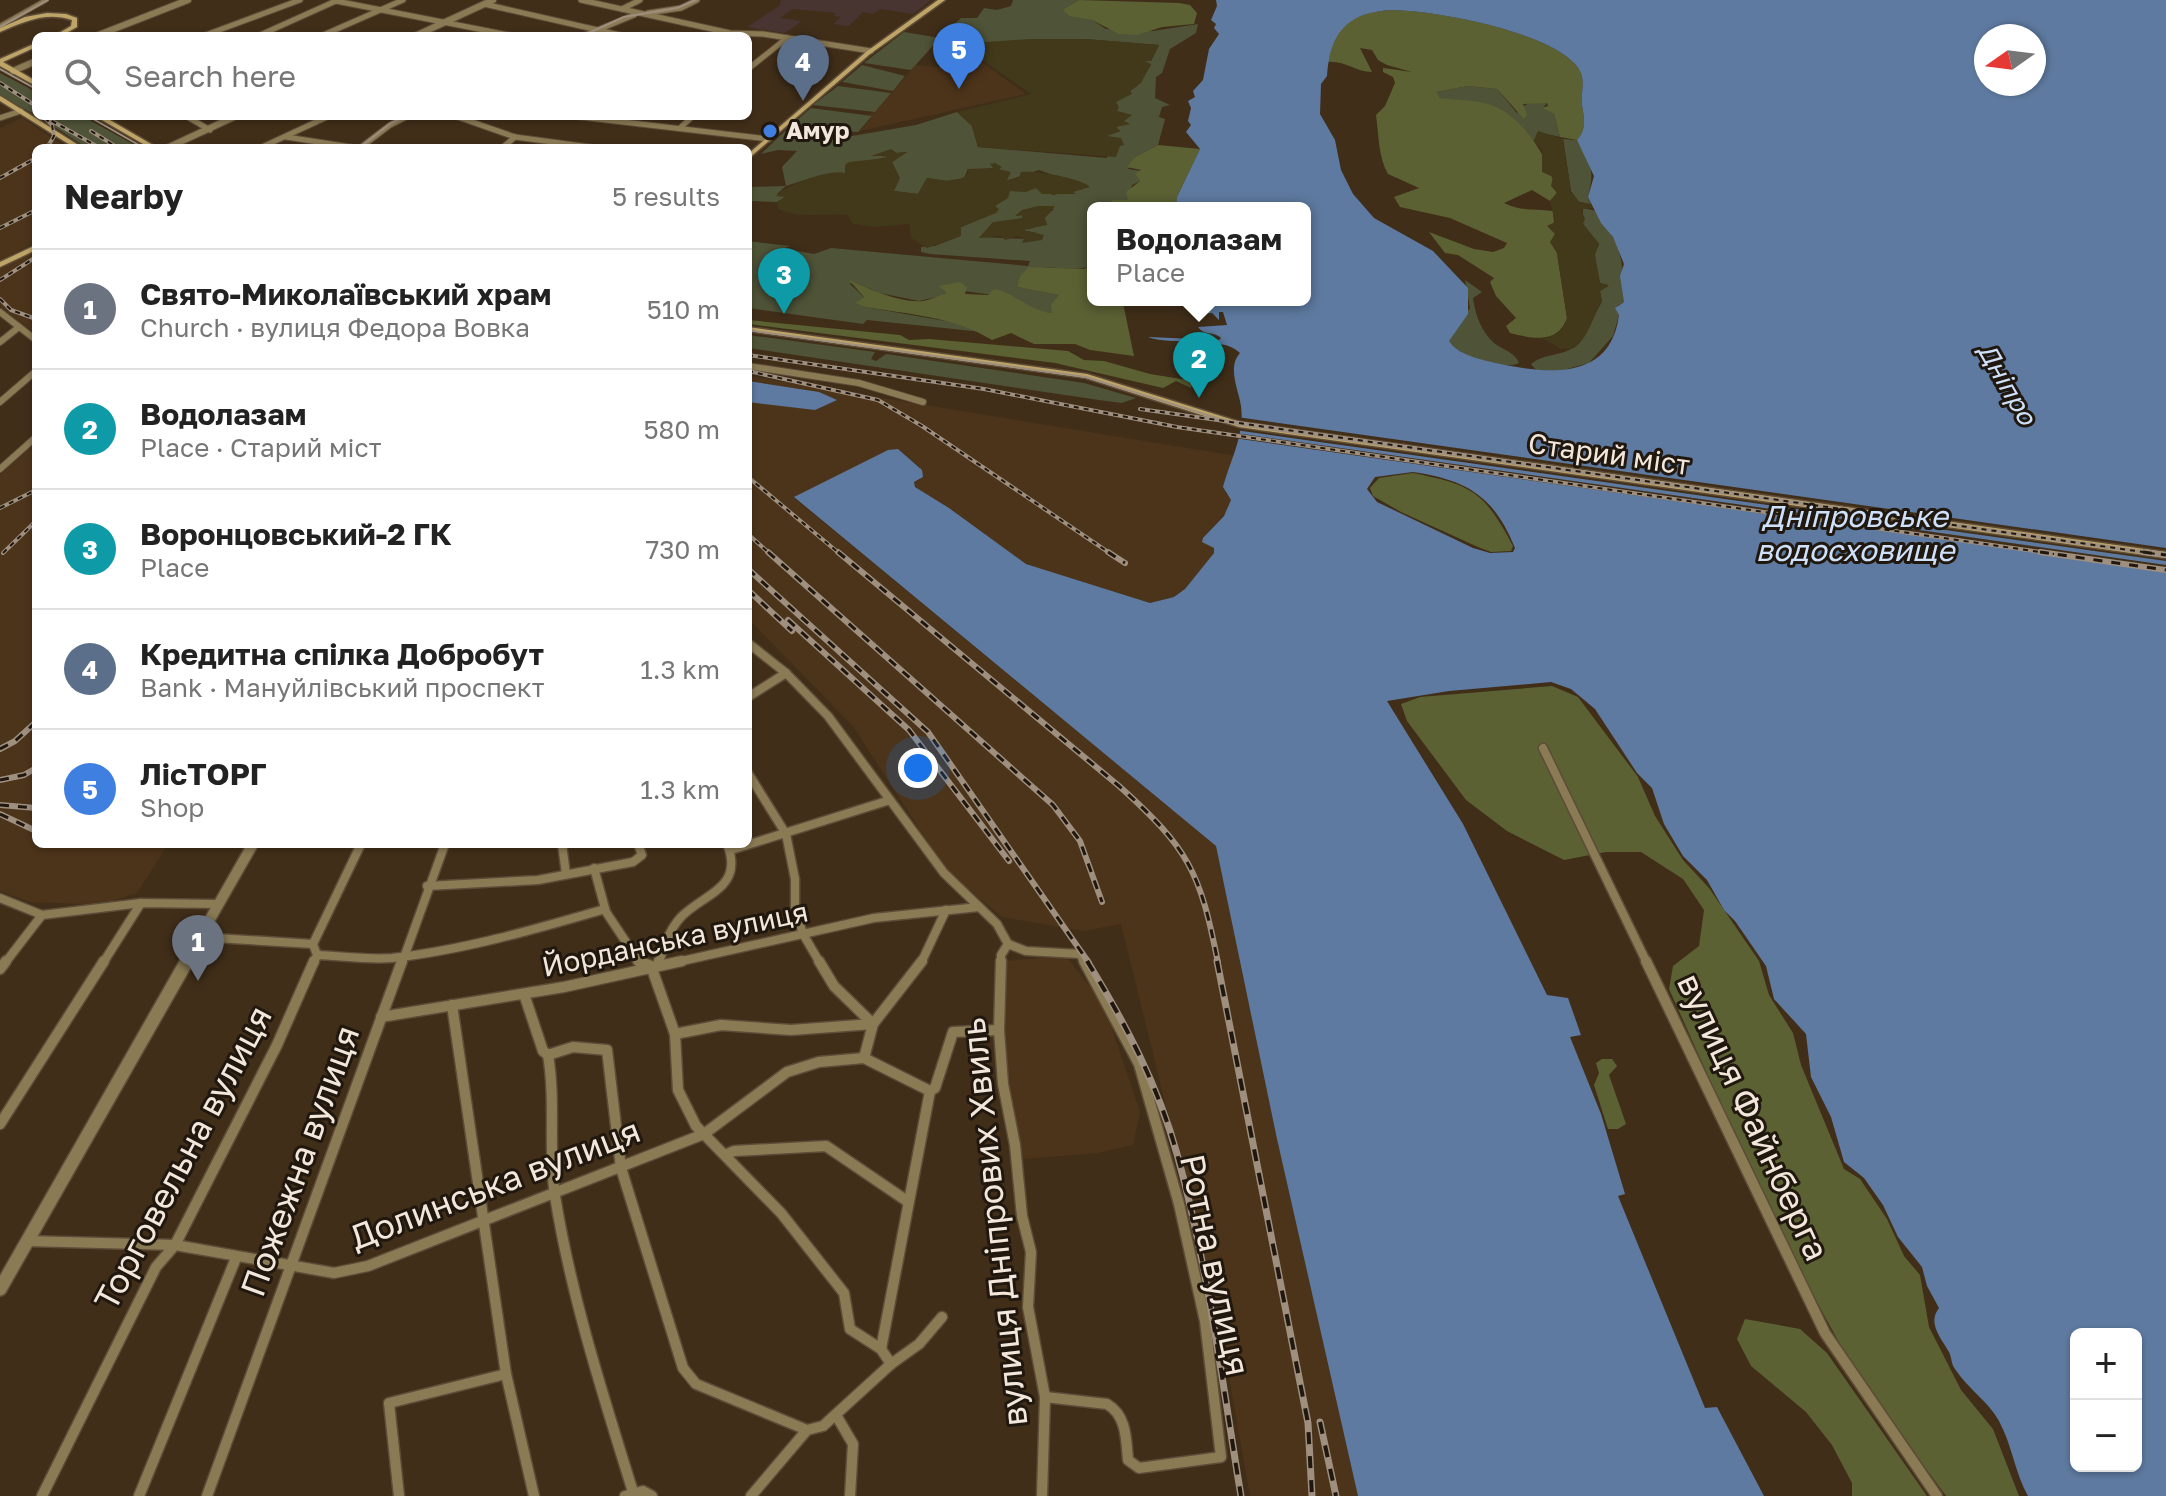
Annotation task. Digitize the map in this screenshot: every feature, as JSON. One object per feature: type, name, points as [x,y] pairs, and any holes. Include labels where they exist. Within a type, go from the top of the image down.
[{"type":"main road","points":[[752,154],[871,51],[942,0]]},
{"type":"main road","points":[[0,28],[32,17],[61,15],[75,19],[76,25],[64,32]]},
{"type":"main road","points":[[0,62],[32,47]]},
{"type":"main road","points":[[0,62],[32,82]]},
{"type":"main road","points":[[0,98],[32,118]]},
{"type":"main road","points":[[35,120],[74,144]]},
{"type":"main road","points":[[105,120],[148,144]]},
{"type":"main road","points":[[0,265],[32,249]]},
{"type":"main road","name":"Старий міст","points":[[752,330],[1052,371],[1109,382],[1239,424],[2166,555]]},
{"type":"street","points":[[0,28],[46,0]]},
{"type":"street","points":[[106,32],[188,0]]},
{"type":"street","points":[[214,32],[300,0]]},
{"type":"street","points":[[267,32],[338,0],[496,32]]},
{"type":"street","points":[[330,32],[403,0]]},
{"type":"street","points":[[424,32],[493,0]]},
{"type":"street","points":[[581,0],[725,32]]},
{"type":"street","points":[[621,9],[640,0]]},
{"type":"street","points":[[592,32],[640,14],[681,8],[697,0]]},
{"type":"street","points":[[484,4],[606,32]]},
{"type":"street","points":[[752,35],[871,51]]},
{"type":"street","points":[[752,65],[787,38]]},
{"type":"street","points":[[13,71],[32,63]]},
{"type":"street","points":[[0,118],[21,111]]},
{"type":"street","points":[[193,120],[210,130]]},
{"type":"street","points":[[177,144],[229,120]]},
{"type":"street","points":[[270,144],[321,120]]},
{"type":"street","points":[[364,144],[400,120]]},
{"type":"street","points":[[466,120],[515,137],[567,144]]},
{"type":"street","points":[[608,120],[769,139]]},
{"type":"street","points":[[680,128],[689,120]]},
{"type":"street","points":[[285,137],[331,144]]},
{"type":"street","points":[[507,144],[515,137]]},
{"type":"street","points":[[0,312],[32,337]]},
{"type":"street","points":[[0,342],[19,327]]},
{"type":"street","points":[[752,367],[856,382],[923,402]]},
{"type":"street","points":[[0,402],[32,374]]},
{"type":"street","points":[[0,469],[32,441]]},
{"type":"street","points":[[752,646],[786,673],[828,716],[944,873],[997,924],[1008,944]]},
{"type":"street","points":[[752,694],[786,673]]},
{"type":"street","name":"вулиця Файнберга","points":[[1543,748],[1825,1333],[1937,1496]]},
{"type":"street","points":[[752,779],[786,834],[795,879],[795,908],[803,934],[834,986],[873,1024]]},
{"type":"street","points":[[752,842],[786,834],[890,800]]},
{"type":"street","points":[[0,1289],[251,848]]},
{"type":"street","name":"Торговельна вулиця","points":[[42,1496],[156,1267],[175,1245],[277,1045],[359,848]]},
{"type":"street","name":"Пожежна вулиця","points":[[207,1496],[443,848]]},
{"type":"street","points":[[563,848],[566,874]]},
{"type":"street","points":[[427,886],[538,880],[637,860],[642,848]]},
{"type":"street","points":[[729,848],[730,876],[722,892],[692,907],[681,918],[668,933],[654,966],[675,1034],[678,1090],[704,1134],[781,1213],[844,1293],[850,1329],[881,1349],[891,1364]]},
{"type":"street","points":[[594,868],[605,909],[640,963],[654,966]]},
{"type":"street","points":[[0,898],[42,915],[141,903],[218,904]]},
{"type":"street","points":[[0,1124],[141,903]]},
{"type":"street","name":"Йорданська вулиця","points":[[381,1017],[524,994],[874,918],[979,907]]},
{"type":"street","points":[[199,937],[402,956],[520,933],[605,909]]},
{"type":"street","points":[[930,1091],[864,1058],[873,1024],[916,974],[931,950],[946,910]]},
{"type":"street","points":[[0,969],[42,915]]},
{"type":"street","name":"вулиця Дніпрових Хвиль","points":[[1008,944],[1001,955],[999,1030],[1003,1084],[1015,1145],[1022,1216],[1031,1252],[1028,1307],[1045,1397],[1042,1496]]},
{"type":"street","name":"Ротна вулиця","points":[[1008,944],[1028,953],[1068,950],[1080,954],[1139,1064],[1179,1204],[1205,1321],[1221,1457],[1139,1468],[1128,1460],[1122,1418],[1116,1408],[1045,1397]]},
{"type":"street","points":[[524,994],[543,1051],[548,1055],[553,1078],[550,1139],[554,1194],[585,1334],[629,1494],[643,1491],[652,1496]]},
{"type":"street","points":[[452,1005],[506,1374],[534,1496]]},
{"type":"street","points":[[675,1034],[721,1025],[791,1030],[873,1024]]},
{"type":"street","points":[[881,1349],[930,1091],[935,1088],[953,1032],[999,1030]]},
{"type":"street","points":[[548,1055],[573,1047],[607,1050],[621,1168],[683,1368],[696,1384],[807,1430]]},
{"type":"street","name":"Долинська вулиця","points":[[27,1241],[175,1245],[334,1273],[368,1266],[704,1134],[787,1072],[819,1062],[864,1058]]},
{"type":"street","points":[[725,1155],[734,1151],[826,1146],[907,1201]]},
{"type":"street","points":[[139,1496],[236,1258]]},
{"type":"street","points":[[751,1496],[807,1430],[823,1426],[891,1364],[919,1344],[942,1317]]},
{"type":"street","points":[[399,1496],[389,1403],[399,1398],[506,1374]]},
{"type":"street","points":[[836,1415],[853,1444],[850,1496]]},
{"type":"shaded area","points":[[781,0],[931,0],[913,14],[880,9],[873,14],[863,12],[849,26],[833,24],[841,17],[834,16],[836,13],[793,9],[780,18],[802,21],[785,33],[747,27],[779,6]]},
{"type":"shaded area","points":[[961,47],[1026,94],[860,131],[872,117],[870,114],[916,65],[947,68]]},
{"type":"shaded area","points":[[22,118],[61,144],[32,144],[32,244],[0,260],[0,128]]},
{"type":"shaded area","points":[[32,252],[32,331],[0,306],[0,268]]},
{"type":"shaded area","points":[[752,377],[1236,456],[1225,478],[1230,508],[1203,538],[1203,542],[1214,548],[1214,553],[1185,589],[1174,597],[1150,603],[1026,564],[915,487],[915,482],[920,480],[920,467],[898,449],[888,450],[794,498],[1216,846],[1277,1139],[1358,1496],[1250,1496],[1219,1321],[1121,924],[1083,931],[1002,917],[948,873],[853,726],[752,623]]},
{"type":"shaded area","points":[[32,446],[32,848],[165,848],[137,893],[112,901],[83,904],[30,902],[0,891],[0,475]]},
{"type":"shaded area","points":[[1066,956],[1104,1005],[1140,1112],[1133,1145],[1097,1153],[1022,1159],[1006,1077],[1005,961]]},
{"type":"green space","points":[[1013,0],[1079,0],[1062,10],[1092,20],[1106,29],[1153,31],[1198,24],[1196,33],[1170,49],[1162,73],[1156,77],[1155,98],[1170,105],[1162,107],[1159,117],[1165,119],[1158,145],[1135,157],[1128,169],[1142,171],[1136,174],[1140,181],[1132,185],[1128,200],[1087,202],[1087,267],[1040,268],[1023,277],[1017,287],[1060,295],[1052,305],[1053,313],[1036,312],[1016,298],[964,291],[919,301],[880,293],[854,282],[850,284],[864,297],[856,303],[865,307],[951,322],[982,332],[867,320],[863,324],[752,309],[752,241],[790,246],[779,250],[769,267],[781,264],[791,256],[787,253],[792,250],[814,254],[831,248],[1028,266],[1030,261],[930,254],[921,252],[921,247],[935,246],[960,236],[961,227],[973,222],[1010,191],[1036,188],[1053,195],[1081,189],[1067,180],[1039,170],[1006,181],[999,168],[968,169],[964,178],[947,181],[927,178],[918,194],[894,191],[892,162],[907,152],[873,155],[889,157],[845,165],[848,171],[811,178],[786,186],[782,167],[797,151],[778,150],[761,154],[785,131],[852,136],[916,125],[957,112],[972,126],[978,147],[1107,158],[1105,136],[1120,131],[1116,127],[1131,115],[1116,111],[1116,102],[1138,85],[1151,65],[1143,61],[1151,61],[1159,45],[1085,39],[959,44],[942,35],[961,18],[977,18],[984,8],[997,10],[1011,6]],"holes":[[[1054,209],[1033,228],[1022,230],[1037,233],[1025,239],[980,237],[990,229],[1023,218],[1022,215],[1016,216],[1022,210]]]},
{"type":"green space","points":[[1079,0],[1179,3],[1190,5],[1197,13],[1194,24],[1162,27],[1137,35],[1119,34],[1092,20],[1070,16],[1062,10]]},
{"type":"green space","points":[[1393,10],[1436,14],[1516,33],[1560,52],[1579,69],[1584,123],[1577,140],[1560,137],[1554,114],[1542,108],[1548,106],[1547,103],[1523,104],[1527,115],[1524,119],[1497,89],[1468,86],[1437,92],[1440,98],[1485,103],[1504,111],[1525,130],[1542,154],[1557,193],[1550,201],[1532,190],[1504,203],[1522,209],[1553,211],[1555,234],[1551,242],[1557,253],[1567,318],[1558,332],[1551,336],[1536,338],[1510,333],[1506,326],[1516,318],[1496,296],[1490,282],[1494,278],[1458,255],[1445,253],[1429,232],[1474,249],[1493,252],[1504,248],[1507,243],[1450,218],[1400,207],[1394,197],[1419,188],[1388,174],[1381,153],[1376,115],[1385,106],[1395,83],[1393,77],[1383,72],[1383,68],[1412,72],[1387,65],[1378,60],[1372,50],[1360,48],[1372,72],[1327,62],[1332,43],[1341,27],[1366,14]]},
{"type":"green space","points":[[904,32],[940,38],[911,70],[864,63]]},
{"type":"green space","points":[[862,65],[905,76],[893,91],[842,82]]},
{"type":"green space","points":[[0,73],[32,90],[32,113],[0,96]]},
{"type":"green space","points":[[838,86],[891,93],[875,112],[813,105]]},
{"type":"green space","points":[[1468,86],[1497,89],[1517,113],[1527,104],[1547,103],[1543,108],[1554,114],[1560,137],[1538,132],[1534,141],[1509,116],[1440,98],[1437,92]]},
{"type":"green space","points":[[811,108],[872,116],[858,132],[789,127]]},
{"type":"green space","points":[[44,120],[89,120],[133,144],[81,144]]},
{"type":"green space","points":[[1563,139],[1577,140],[1588,162],[1591,179],[1588,197],[1591,204],[1579,202],[1571,191]]},
{"type":"green space","points":[[1158,145],[1200,149],[1177,202],[1112,202],[1128,200],[1126,192],[1140,181],[1135,174],[1141,170],[1127,167],[1135,157]]},
{"type":"green space","points":[[786,186],[777,194],[785,197],[777,202],[752,201],[752,187]]},
{"type":"green space","points":[[1583,208],[1596,211],[1617,246],[1624,302],[1617,306],[1619,315],[1613,336],[1589,363],[1560,371],[1537,371],[1531,364],[1569,350],[1581,341],[1602,302],[1600,291],[1608,285],[1600,283],[1594,255],[1599,244],[1583,224]]},
{"type":"green space","points":[[1029,267],[1087,268],[1087,306],[1124,306],[1134,356],[1090,350],[1075,344],[1034,344],[1011,333],[992,340],[947,321],[865,307],[855,303],[864,297],[849,280],[885,295],[914,301],[947,293],[939,286],[960,282],[967,287],[965,294],[988,295],[994,289],[1036,309],[1052,313],[1051,305],[1059,295],[1017,287],[1020,276]]},
{"type":"green space","points":[[1465,280],[1482,292],[1473,298],[1477,316],[1486,333],[1494,343],[1515,356],[1519,363],[1502,365],[1481,361],[1461,352],[1448,341],[1470,308]]},
{"type":"green space","points":[[752,320],[900,335],[909,340],[1068,351],[1084,360],[1104,361],[1150,374],[1193,381],[1191,388],[1176,381],[1163,388],[1055,363],[752,325]]},
{"type":"green space","points":[[752,336],[875,352],[871,359],[876,361],[886,354],[1084,383],[1136,398],[1122,403],[752,349]]},
{"type":"green space","points":[[1413,473],[1450,482],[1475,494],[1503,528],[1513,546],[1511,551],[1491,552],[1478,547],[1373,496],[1370,488],[1379,478]]},
{"type":"green space","points":[[1552,686],[1578,697],[1638,777],[1655,816],[1683,860],[1709,888],[1759,961],[1769,995],[1793,1033],[1801,1065],[1844,1169],[1860,1179],[1887,1219],[1904,1256],[1920,1275],[1929,1327],[1961,1390],[1993,1429],[2019,1496],[1946,1496],[1870,1392],[1822,1312],[1754,1175],[1669,989],[1673,966],[1699,946],[1704,910],[1683,879],[1641,852],[1606,852],[1564,860],[1507,831],[1466,800],[1407,721],[1401,704],[1420,697]]},
{"type":"green space","points":[[1602,1059],[1612,1059],[1617,1066],[1609,1075],[1626,1124],[1618,1129],[1608,1129],[1594,1085],[1599,1073],[1596,1063]]},
{"type":"green space","points":[[1745,1319],[1800,1329],[1827,1353],[1927,1496],[1852,1496],[1852,1483],[1832,1445],[1806,1412],[1751,1366],[1737,1339]]},
{"type":"sand","points":[[1085,39],[1159,45],[1150,61],[1145,61],[1151,64],[1141,83],[1130,91],[1132,94],[1116,102],[1119,107],[1117,111],[1132,115],[1124,121],[1130,124],[1116,127],[1120,131],[1107,136],[1121,138],[1124,145],[1120,146],[1116,157],[978,147],[972,126],[957,112],[1031,94],[959,44]]},
{"type":"sand","points":[[1538,131],[1563,139],[1571,192],[1579,202],[1591,204],[1594,208],[1581,209],[1585,219],[1583,224],[1599,244],[1595,255],[1600,283],[1609,286],[1600,291],[1602,301],[1587,333],[1574,348],[1561,349],[1542,338],[1558,332],[1567,318],[1557,253],[1550,242],[1555,234],[1547,226],[1555,222],[1550,201],[1557,193],[1551,186],[1553,177],[1542,172],[1542,150],[1534,141]]},
{"type":"sand","points":[[891,149],[897,153],[907,152],[892,162],[900,178],[894,191],[918,194],[927,178],[960,179],[968,173],[967,169],[994,169],[990,164],[995,163],[1002,167],[998,169],[1011,172],[1007,180],[1019,178],[1021,172],[1036,172],[1068,178],[1090,187],[1073,192],[1076,194],[1042,194],[1036,188],[1026,192],[1010,191],[1008,198],[995,206],[999,209],[996,213],[961,227],[961,236],[927,248],[911,238],[909,224],[877,227],[853,224],[848,215],[803,215],[778,209],[777,202],[785,197],[776,196],[790,187],[820,175],[845,173],[845,165],[849,162],[887,158],[871,156]]},
{"type":"sand","points":[[1055,206],[1045,218],[1047,225],[1022,230],[1044,235],[1042,240],[1022,243],[1024,239],[1018,236],[1005,240],[1001,236],[979,238],[993,222],[1023,218],[1022,215],[1015,216],[1022,210]]},
{"type":"water","name":"Дніпровське водосховище","points":[[1216,0],[2166,0],[2166,1496],[2028,1496],[1999,1421],[1955,1369],[1936,1330],[1934,1319],[1939,1308],[1927,1286],[1922,1267],[1898,1237],[1883,1205],[1864,1178],[1844,1162],[1831,1117],[1811,1077],[1806,1034],[1774,999],[1766,966],[1724,910],[1707,880],[1683,856],[1664,824],[1652,788],[1637,773],[1595,709],[1571,689],[1551,682],[1449,691],[1387,701],[1463,824],[1547,995],[1568,998],[1581,1035],[1570,1037],[1601,1114],[1625,1194],[1618,1196],[1705,1408],[1717,1407],[1764,1496],[1358,1496],[1277,1139],[1216,846],[794,497],[888,450],[898,449],[922,470],[923,477],[914,482],[915,487],[1026,564],[1150,603],[1174,597],[1185,589],[1214,553],[1214,548],[1202,542],[1203,538],[1224,516],[1231,500],[1223,487],[1241,424],[1242,412],[1234,370],[1240,353],[1222,344],[1148,337],[1219,340],[1221,338],[1218,336],[1203,332],[1198,327],[1227,325],[1223,312],[1219,312],[1219,320],[1212,313],[1201,314],[1197,306],[1311,306],[1311,202],[1177,202],[1200,149],[1186,132],[1191,125],[1188,121],[1191,108],[1188,101],[1195,97],[1193,91],[1203,80],[1209,49],[1219,34],[1214,28],[1216,24],[1211,20],[1217,6]],"holes":[[[1412,11],[1462,19],[1516,33],[1560,52],[1579,69],[1584,123],[1577,140],[1594,176],[1588,197],[1601,223],[1613,237],[1624,264],[1620,276],[1624,302],[1615,308],[1619,315],[1614,336],[1604,351],[1592,361],[1577,367],[1542,370],[1490,362],[1460,351],[1449,341],[1468,314],[1468,288],[1433,251],[1374,218],[1353,194],[1341,170],[1335,140],[1320,114],[1321,84],[1327,76],[1332,48],[1352,20],[1377,12]],[[1413,472],[1463,486],[1488,503],[1507,530],[1515,548],[1513,552],[1490,553],[1473,548],[1377,502],[1367,489],[1375,477]]]},
{"type":"water","points":[[752,382],[819,392],[837,400],[815,410],[752,402]]},
{"type":"pier","points":[[1237,417],[2166,548],[2166,561],[1235,430]]},
{"type":"pier","points":[[1235,433],[2166,565],[2166,571],[1234,438]]},
{"type":"tram line","points":[[0,27],[48,0]]},
{"type":"tram line","points":[[591,32],[624,17],[677,8],[696,0]]},
{"type":"tram line","points":[[0,69],[32,87]]},
{"type":"tram line","points":[[95,120],[137,144]]},
{"type":"tram line","points":[[364,144],[398,120]]},
{"type":"tram line","points":[[752,331],[1086,377],[1239,425],[2166,556]]},
{"type":"railway","points":[[0,83],[32,103]]},
{"type":"railway","points":[[47,120],[52,125],[54,136],[49,144]]},
{"type":"railway","points":[[50,120],[93,144]]},
{"type":"railway","points":[[91,131],[112,144]]},
{"type":"railway","points":[[0,178],[32,160]]},
{"type":"railway","points":[[0,228],[32,212]]},
{"type":"railway","points":[[0,280],[32,260]]},
{"type":"railway","points":[[0,299],[11,310],[32,318]]},
{"type":"railway","points":[[752,356],[984,389],[1177,427],[2054,554]]},
{"type":"railway","points":[[752,372],[878,400],[922,426],[1109,553]]},
{"type":"railway","points":[[1140,409],[2157,554]]},
{"type":"railway","points":[[752,480],[840,554]]},
{"type":"railway","points":[[0,508],[32,492]]},
{"type":"railway","points":[[3,553],[32,525]]},
{"type":"railway","points":[[752,538],[770,554]]},
{"type":"railway","points":[[768,552],[1053,805],[1080,841],[1102,902]]},
{"type":"railway","points":[[838,552],[1119,786],[1161,827],[1176,845],[1197,883],[1218,963]]},
{"type":"railway","points":[[2040,552],[2054,554]]},
{"type":"railway","points":[[2143,552],[2166,555]]},
{"type":"railway","points":[[1109,553],[1125,563]]},
{"type":"railway","points":[[2054,554],[2166,570]]},
{"type":"railway","points":[[752,573],[928,732],[1089,963]]},
{"type":"railway","points":[[752,594],[792,631]]},
{"type":"railway","points":[[788,620],[909,730],[1009,861]]},
{"type":"railway","points":[[0,749],[32,726]]},
{"type":"railway","points":[[0,780],[32,770]]},
{"type":"railway","points":[[0,805],[32,808]]},
{"type":"railway","points":[[0,814],[32,829]]},
{"type":"railway","points":[[1087,961],[1139,1054],[1177,1154],[1206,1281],[1241,1496]]},
{"type":"railway","points":[[1217,961],[1308,1423],[1312,1496]]},
{"type":"railway","points":[[1320,1422],[1336,1496]]},
{"type":"place","name":"ЛісТОРГ","points":[[959,89]]},
{"type":"place","name":"Кредитна спілка Добробут","points":[[803,101]]},
{"type":"place","name":"Амур","points":[[770,131]]},
{"type":"place","name":"Воронцовський-2 ГК","points":[[784,314]]},
{"type":"place","name":"Водолазам","points":[[1199,398]]},
{"type":"place","name":"Свято-Миколаївський храм","points":[[198,981]]},
{"type":"water label","name":"Дніпро","points":[[2007,384]]}]
